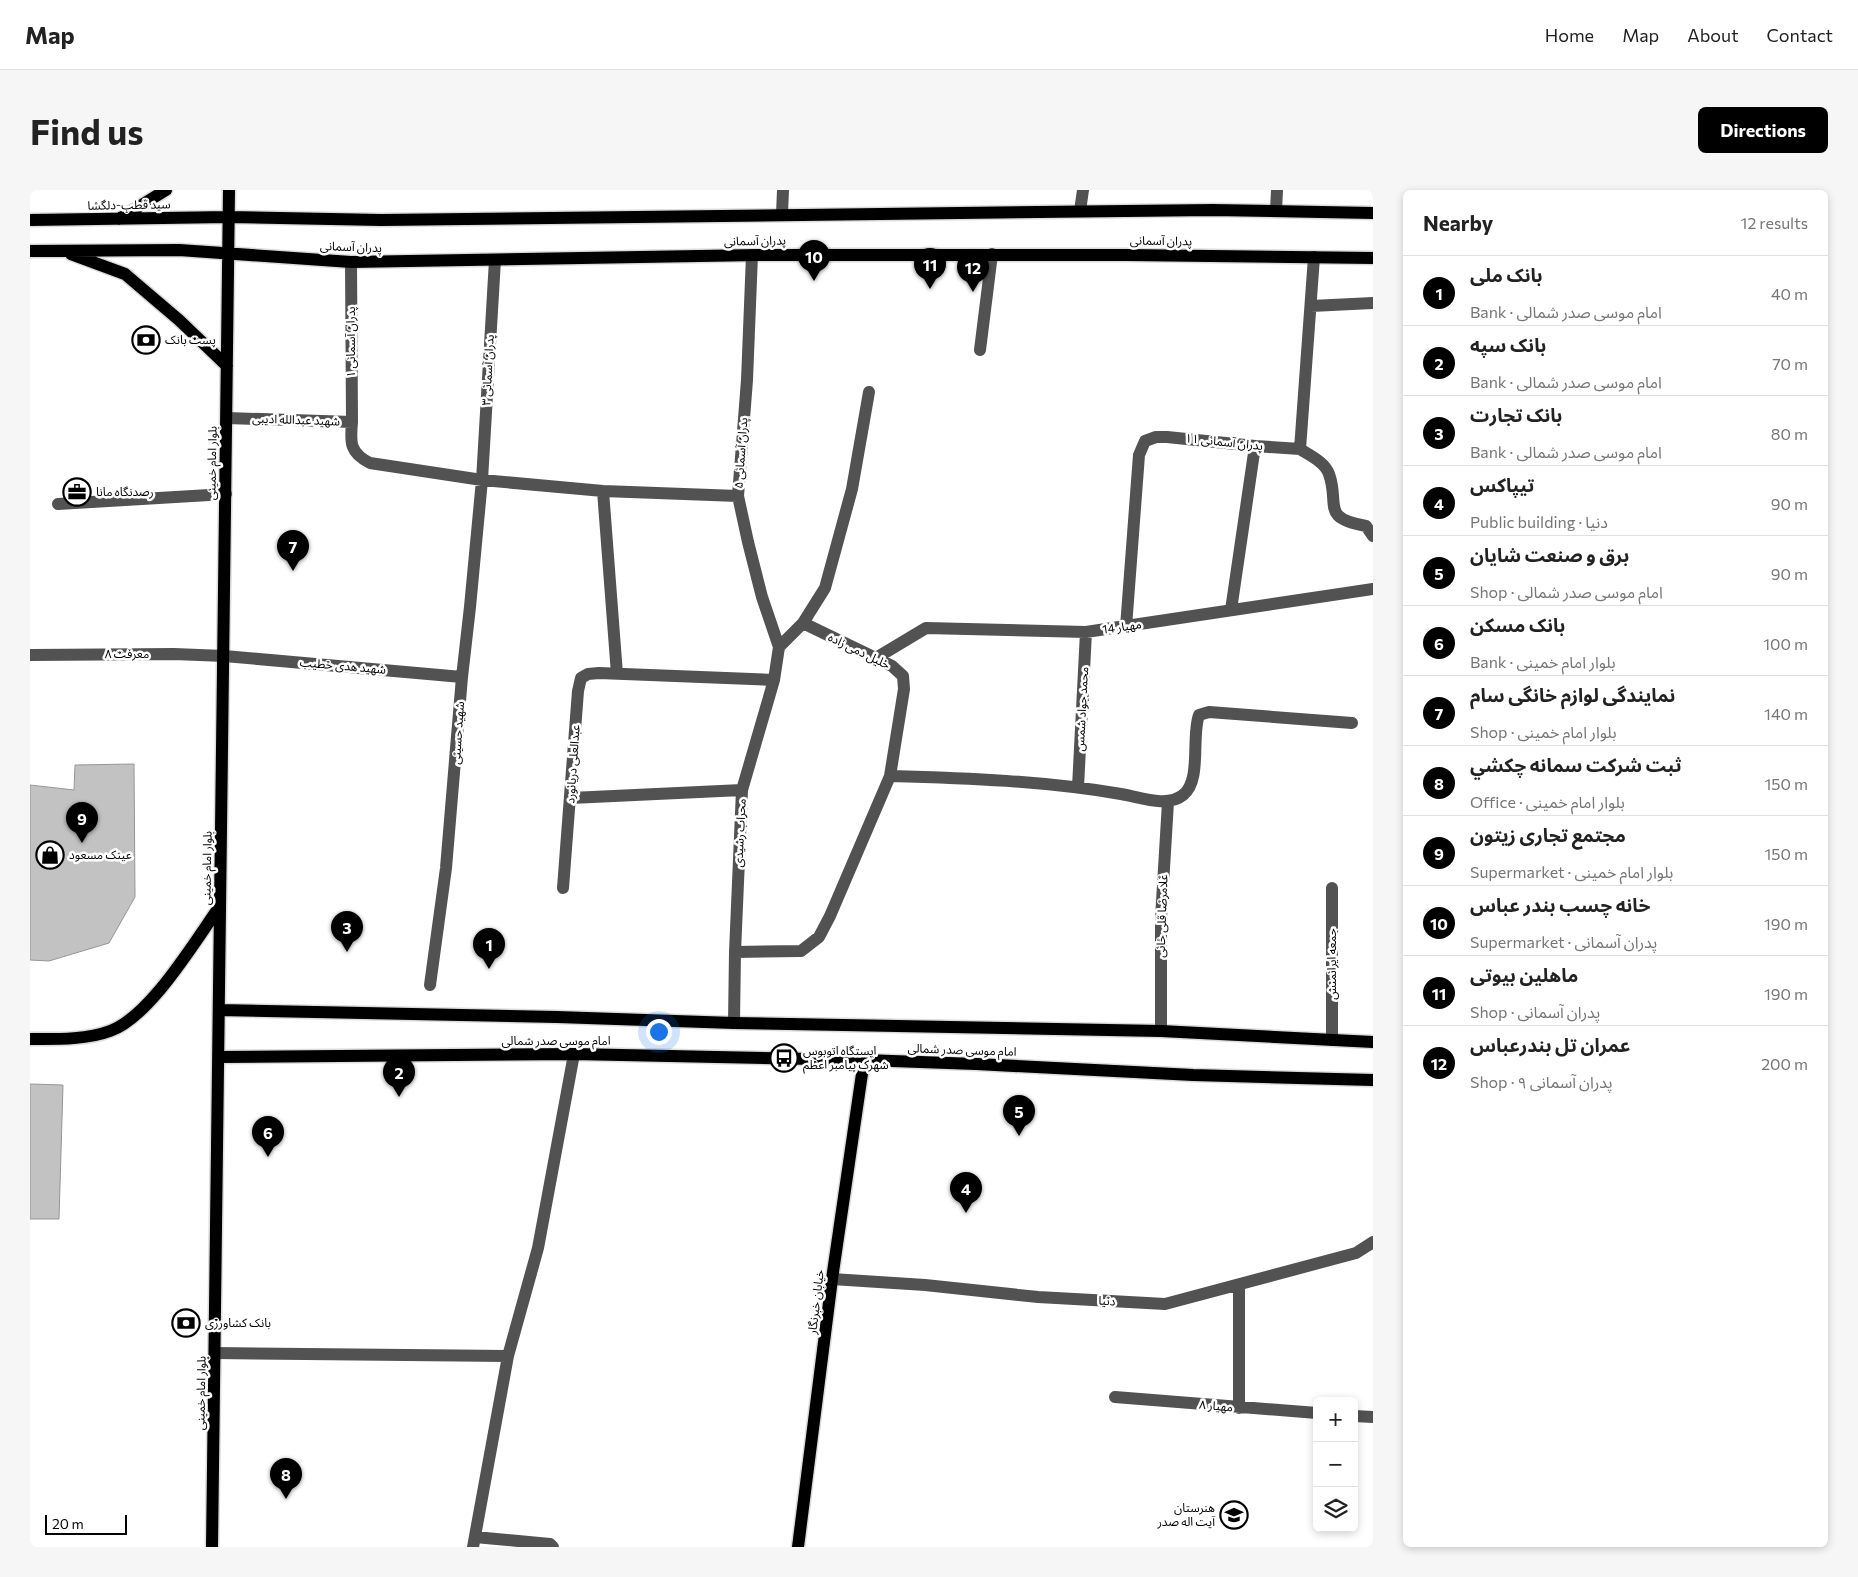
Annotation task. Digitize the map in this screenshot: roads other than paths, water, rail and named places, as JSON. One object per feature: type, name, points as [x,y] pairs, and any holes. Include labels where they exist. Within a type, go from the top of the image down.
[{"type":"main road","points":[[118,220],[166,190]]},
{"type":"main road","name":"بلوار امام خمینی","points":[[212,1547],[229,190]]},
{"type":"main road","points":[[229,217],[381,220],[1080,211],[1373,212]]},
{"type":"main road","name":"سید قطب-دلگشا","points":[[30,220],[229,217]]},
{"type":"main road","points":[[30,251],[179,250],[228,254]]},
{"type":"main road","points":[[64,252],[125,274],[179,320],[227,366]]},
{"type":"main road","name":"پدران آسمانی","points":[[228,254],[351,262],[752,255],[992,254],[1373,258]]},
{"type":"main road","points":[[30,1038],[80,1037],[110,1031],[135,1016],[158,992],[220,906]]},
{"type":"main road","name":"امام موسی صدر شمالی","points":[[219,1010],[556,1017],[734,1023],[1161,1031],[1373,1042]]},
{"type":"main road","name":"امام موسی صدر شمالی","points":[[219,1058],[574,1054],[864,1060],[1193,1075],[1373,1080]]},
{"type":"main road","name":"خیابان خبرنگار","points":[[798,1547],[832,1280],[864,1060]]},
{"type":"street","points":[[782,214],[783,190]]},
{"type":"street","points":[[1080,211],[1083,190]]},
{"type":"street","points":[[1276,211],[1277,190]]},
{"type":"street","points":[[980,350],[992,254]]},
{"type":"street","name":"پدران آسمانی ۵","points":[[752,255],[747,380],[738,496],[762,597],[779,647]]},
{"type":"street","points":[[1314,257],[1300,449],[1318,460],[1329,472],[1333,505],[1338,517],[1350,523],[1366,526],[1373,536]]},
{"type":"street","name":"پدران آسمانی ۳","points":[[482,480],[495,260]]},
{"type":"street","name":"پدران آسمانی ۱","points":[[351,262],[352,422]]},
{"type":"street","points":[[1311,306],[1373,303]]},
{"type":"street","points":[[779,647],[803,624],[825,588],[852,489],[869,392]]},
{"type":"street","name":"شهید عبدالله ادیبی","points":[[227,418],[352,422],[350,437],[353,450],[360,458],[370,463],[482,480]]},
{"type":"street","name":"پدران آسمانی ۱۱","points":[[1126,627],[1139,455],[1146,441],[1156,437],[1167,436],[1300,449]]},
{"type":"street","points":[[1231,610],[1255,446]]},
{"type":"street","points":[[482,480],[603,491],[738,496]]},
{"type":"street","name":"شهید حسینی","points":[[430,985],[446,868],[462,677],[482,480]]},
{"type":"street","points":[[603,491],[617,674]]},
{"type":"street","points":[[58,504],[226,494]]},
{"type":"street","name":"مهیار 14","points":[[876,658],[926,628],[1086,632],[1373,589]]},
{"type":"street","name":"خلیل دمی زاده","points":[[803,624],[892,666],[903,676],[904,689],[890,776]]},
{"type":"street","name":"محمد جواد شمس","points":[[1078,787],[1086,632]]},
{"type":"street","name":"محراب رشیدی","points":[[734,1023],[742,790],[774,680],[779,647]]},
{"type":"street","name":"معرفت ۸","points":[[30,654],[224,656]]},
{"type":"street","name":"شهید هدی خطیب","points":[[224,656],[462,677]]},
{"type":"street","name":"عبدالعلی دریانورد","points":[[563,888],[578,691],[581,678],[588,674],[617,674],[774,680]]},
{"type":"street","points":[[735,952],[801,951],[818,937],[830,916],[890,776],[974,778],[1078,787],[1168,802],[1184,794],[1194,777],[1195,726],[1199,715],[1209,712],[1352,723]]},
{"type":"street","points":[[571,798],[742,790]]},
{"type":"street","name":"غلامرضا قلی خانی","points":[[1161,1031],[1161,918],[1168,802]]},
{"type":"street","name":"جمعه ایرانمنش","points":[[1332,888],[1332,1040]]},
{"type":"street","points":[[553,1547],[550,1544],[474,1542],[508,1356],[538,1248],[574,1054]]},
{"type":"street","name":"دنیا","points":[[832,1280],[925,1285],[1038,1297],[1165,1304],[1356,1253],[1373,1242]]},
{"type":"street","points":[[1239,1285],[1239,1408]]},
{"type":"street","points":[[215,1353],[508,1356]]},
{"type":"street","name":"مهیار ۸","points":[[1115,1398],[1313,1413]]},
{"type":"street","points":[[1358,1416],[1373,1417]]},
{"type":"place","name":"خانه چسب بندر عباس","points":[[814,281]]},
{"type":"place","name":"ماهلین بیوتی","points":[[930,289]]},
{"type":"place","name":"عمران تل بندرعباس","points":[[973,292]]},
{"type":"place","name":"پست بانک","points":[[146,340]]},
{"type":"place","name":"رصدنگاه مانا","points":[[77,492]]},
{"type":"place","name":"نمایندگی لوازم خانگی سام","points":[[293,571]]},
{"type":"place","name":"مجتمع تجاری زیتون","points":[[82,843]]},
{"type":"place","name":"عینک ‌‌مسعود","points":[[50,855]]},
{"type":"place","name":"بانک تجارت","points":[[347,952]]},
{"type":"place","name":"بانک ملی","points":[[489,969]]},
{"type":"place","name":"ایستگاه اتوبوس شهرک پیامبر اعظم","points":[[784,1058]]},
{"type":"place","name":"بانک سپه","points":[[399,1097]]},
{"type":"place","name":"برق و صنعت شایان","points":[[1019,1136]]},
{"type":"place","name":"بانک مسکن","points":[[268,1157]]},
{"type":"place","name":"تیپاکس","points":[[966,1213]]},
{"type":"place","name":"بانک کشاورزی","points":[[186,1323]]},
{"type":"place","name":"ثبت شركت سمانه چكشي","points":[[286,1499]]},
{"type":"place","name":"هنرستان آیت اله صدر","points":[[1234,1515]]}]
